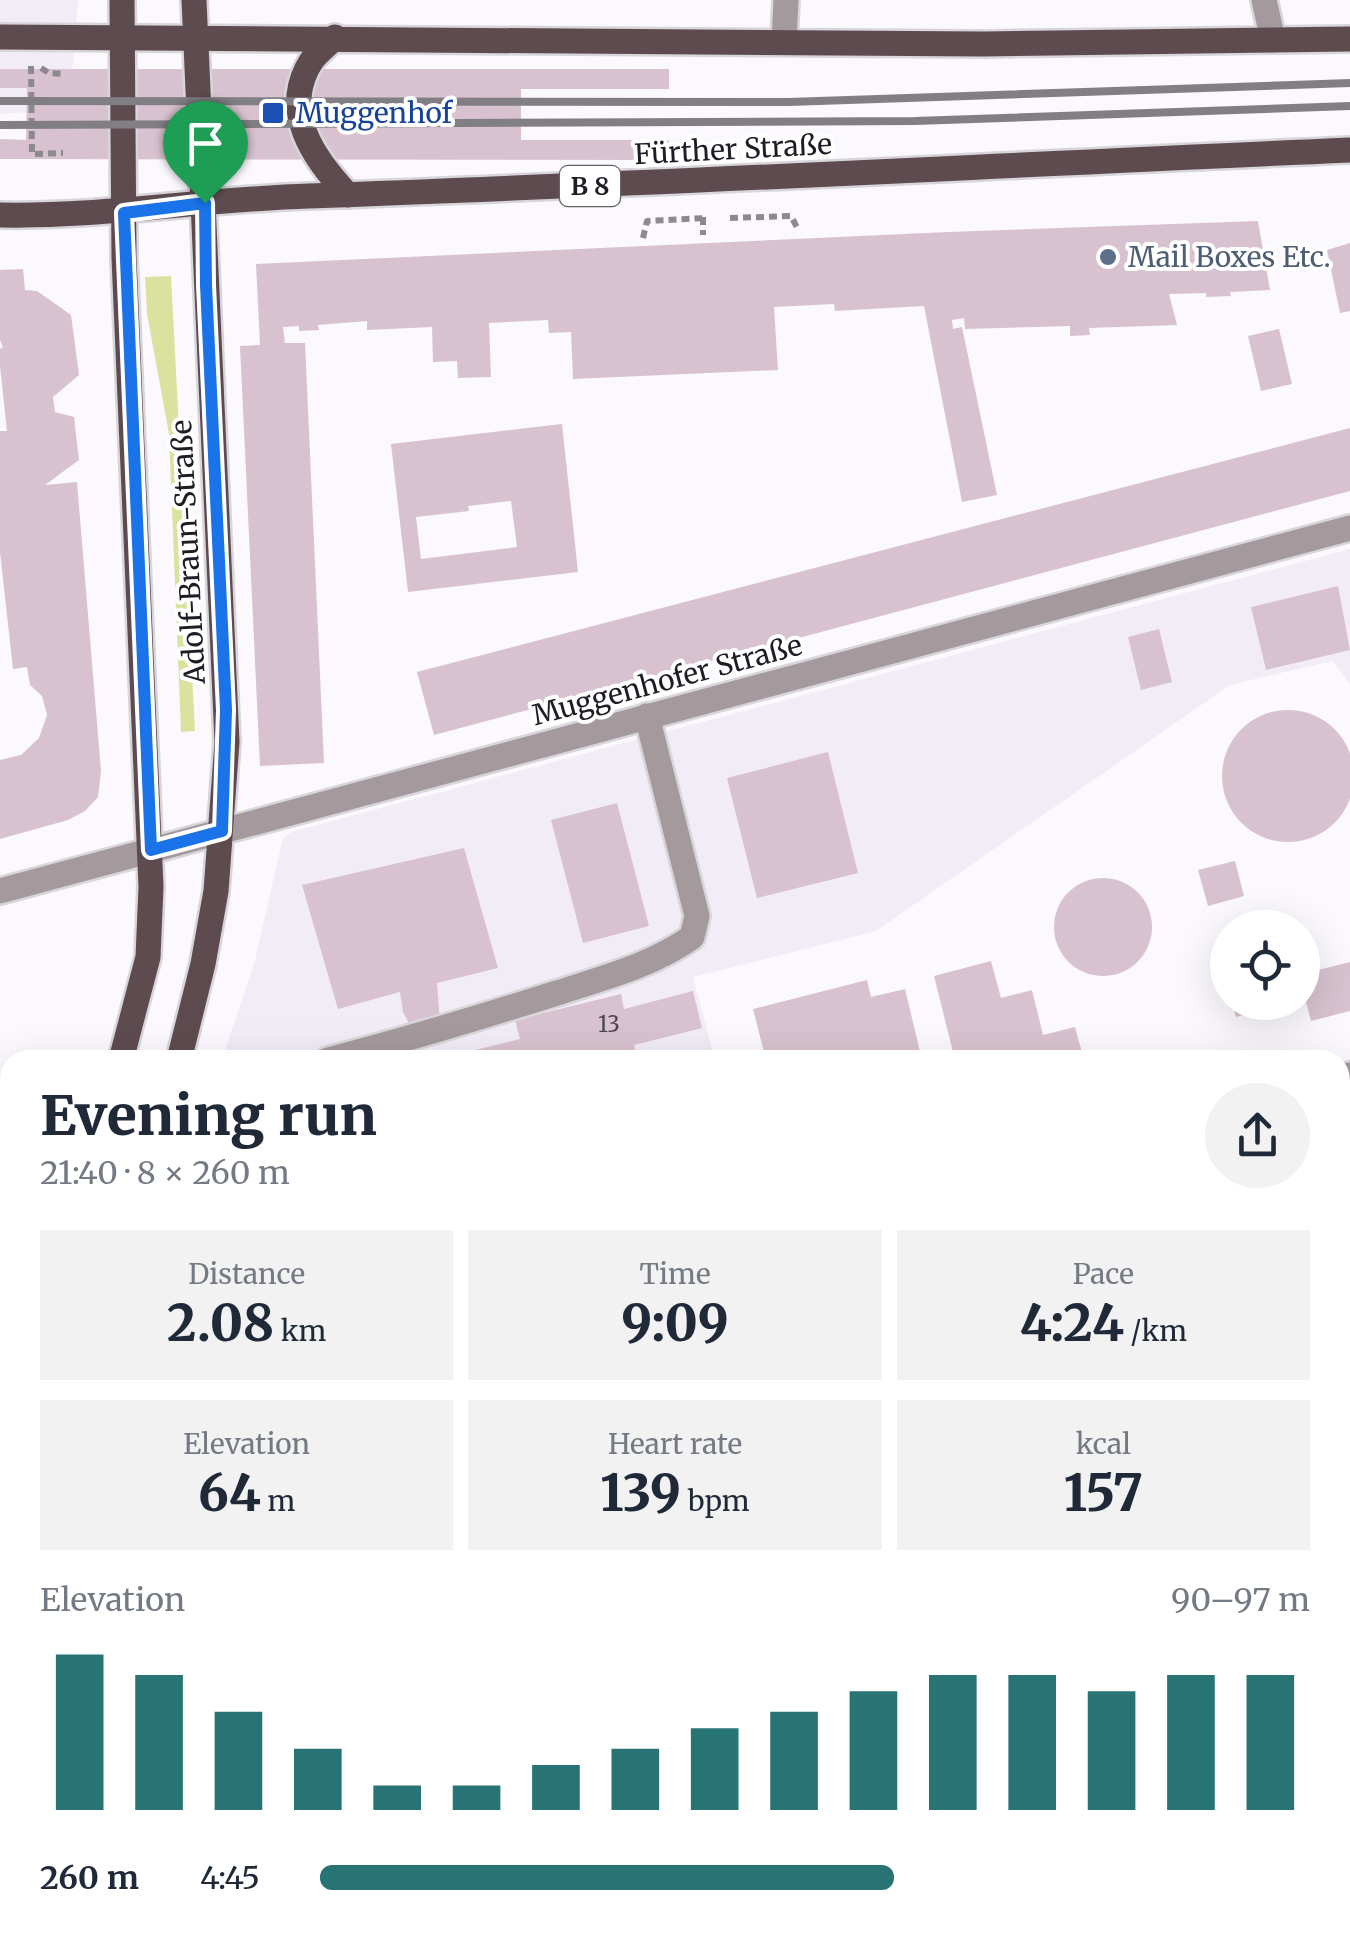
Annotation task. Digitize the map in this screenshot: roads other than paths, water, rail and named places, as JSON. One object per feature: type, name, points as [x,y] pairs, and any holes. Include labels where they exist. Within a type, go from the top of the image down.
[{"type":"main road","name":"Adolf-Braun-Straße","points":[[122,0],[124,213],[151,850],[148,957],[124,1050]]},
{"type":"main road","name":"Adolf-Braun-Straße","points":[[181,1050],[206,948],[222,831],[226,710],[194,0]]},
{"type":"main road","points":[[0,37],[983,44],[1350,39]]},
{"type":"main road","points":[[335,38],[312,60],[301,88],[298,112],[319,164],[348,195]]},
{"type":"main road","name":"Fürther Straße","points":[[0,216],[124,213],[205,203],[348,195],[1350,150]]},
{"type":"street","points":[[784,42],[786,0]]},
{"type":"street","points":[[1264,0],[1273,40]]},
{"type":"street","name":"Muggenhofer Straße","points":[[0,890],[1350,528]]},
{"type":"street","points":[[366,1050],[614,974],[674,950],[692,937],[697,916],[646,716]]},
{"type":"railway","points":[[0,101],[789,102],[1350,83]]},
{"type":"railway","points":[[0,125],[915,121],[1350,106]]},
{"type":"place","name":"Muggenhof","points":[[273,113]]},
{"type":"place","name":"Mail Boxes Etc.","points":[[1108,257]]}]
